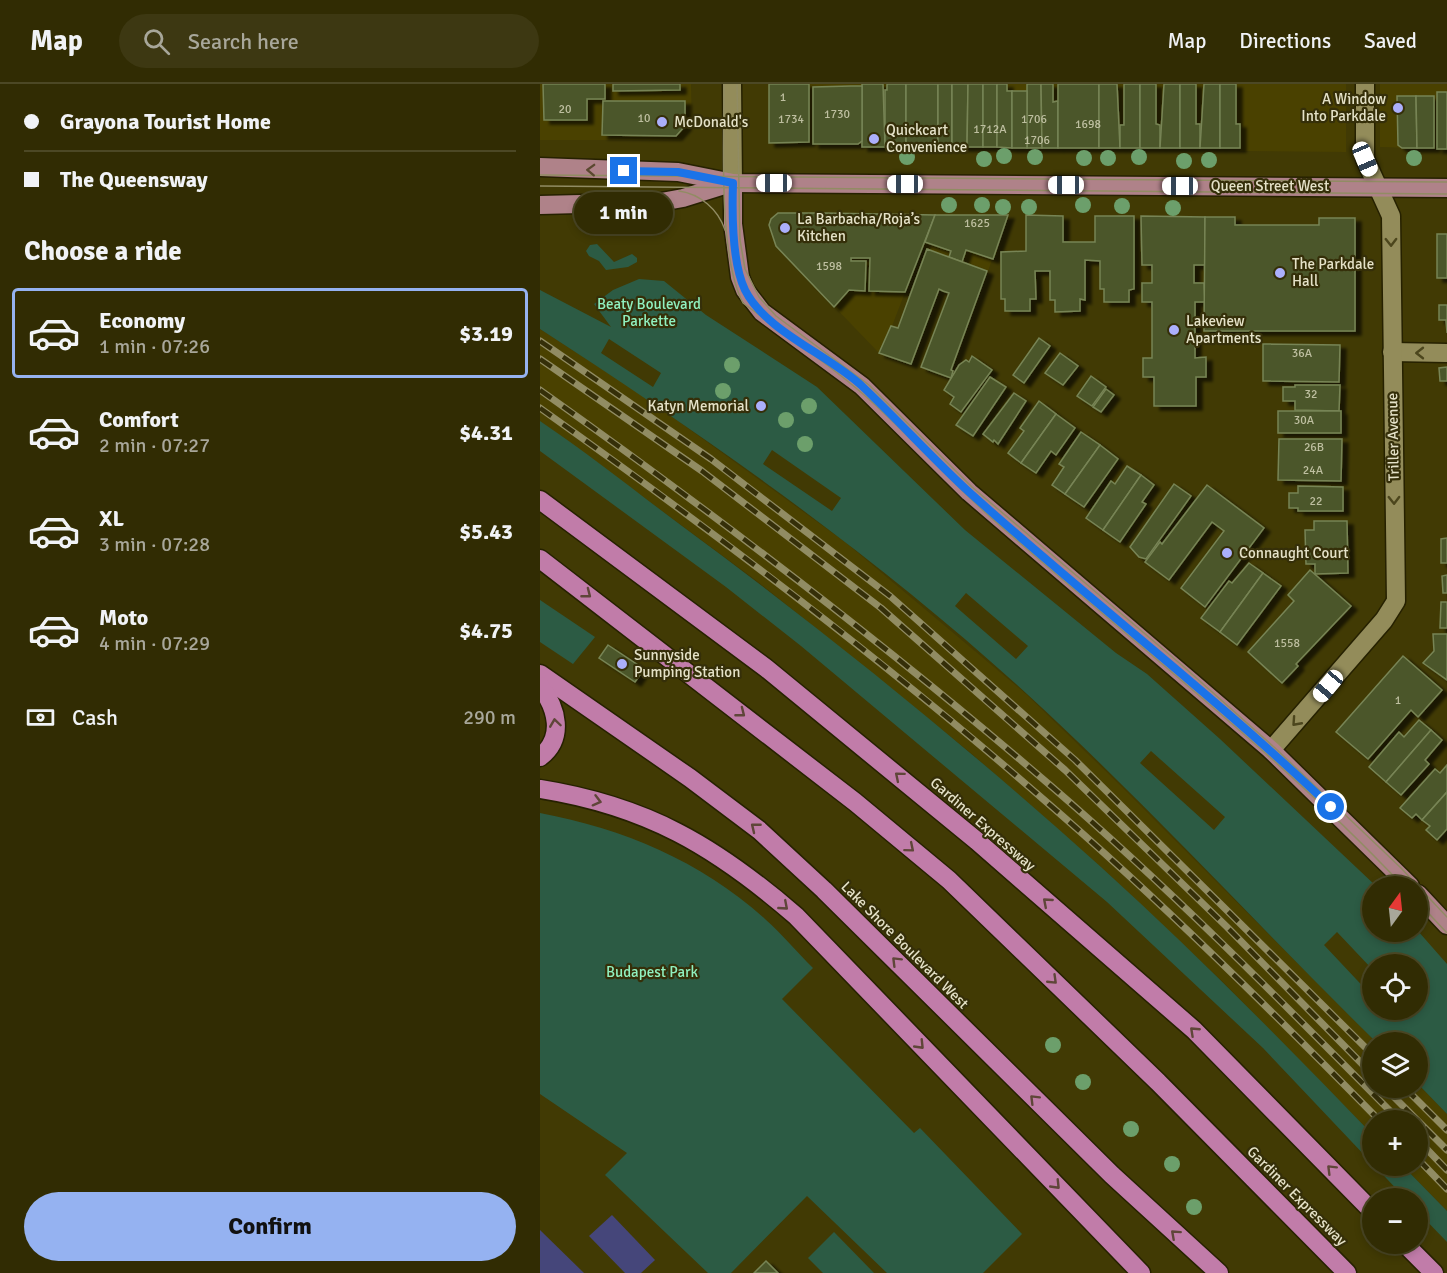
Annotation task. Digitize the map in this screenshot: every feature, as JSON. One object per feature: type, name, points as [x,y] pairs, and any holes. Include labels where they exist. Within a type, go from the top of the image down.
[{"type":"highway","name":"Gardiner Expressway","points":[[540,500],[766,668],[977,841],[1194,1030],[1362,1201]]},
{"type":"highway","name":"Gardiner Expressway","points":[[540,559],[855,802],[949,880],[1158,1082],[1347,1273]]},
{"type":"highway","name":"Lake Shore Boulevard West","points":[[540,674],[690,778],[759,830],[824,890],[1112,1175],[1218,1273]]},
{"type":"highway","points":[[540,686],[553,708],[557,732],[551,747],[540,758]]},
{"type":"highway","points":[[540,789],[565,793],[641,814],[681,832],[759,884],[796,916],[1142,1273]]},
{"type":"highway","points":[[1415,1254],[1434,1273]]},
{"type":"main road","points":[[540,167],[678,172],[733,183]]},
{"type":"main road","points":[[540,205],[661,202],[733,183]]},
{"type":"main road","points":[[733,183],[733,224],[740,277],[745,290],[762,312],[862,386],[969,492],[1271,750],[1400,876]]},
{"type":"main road","name":"Queen Street West","points":[[733,183],[1447,188]]},
{"type":"main road","points":[[1428,905],[1447,925]]},
{"type":"street","points":[[732,84],[733,183]]},
{"type":"street","name":"Triller Avenue","points":[[1271,750],[1394,606],[1391,216],[1365,159],[1365,84]]},
{"type":"street","points":[[1392,352],[1447,353]]},
{"type":"shaded area","points":[[540,84],[691,84],[692,127],[681,140],[540,140]]},
{"type":"shaded area","points":[[769,84],[1346,84],[1346,152],[1240,151],[1240,148],[862,147],[861,144],[769,143]]},
{"type":"shaded area","points":[[1380,84],[1447,84],[1447,149],[1380,147]]},
{"type":"shaded area","points":[[778,213],[1008,215],[988,271],[922,248],[884,347],[881,347],[879,353],[776,246],[769,225],[771,219]]},
{"type":"shaded area","points":[[540,329],[645,397],[845,542],[1026,694],[1366,1032],[1362,1032],[1362,1098],[1428,1098],[1428,1094],[1447,1114],[1447,1211],[1428,1192],[1428,1188],[1425,1188],[1413,1176],[1428,1176],[1428,1110],[1362,1110],[1362,1124],[1225,984],[1102,868],[972,754],[757,581],[540,421]]},
{"type":"shaded area","points":[[612,1215],[655,1260],[641,1273],[625,1273],[589,1236]]},
{"type":"shaded area","points":[[540,1230],[584,1273],[540,1273]]},
{"type":"green space","points":[[597,244],[614,262],[632,254],[637,258],[637,262],[628,267],[606,270],[586,251],[590,245]]},
{"type":"green space","name":"Beaty Boulevard Parkette","points":[[639,279],[664,281],[706,315],[817,387],[965,530],[1116,653],[1147,674],[1220,739],[1365,876],[1362,876],[1362,942],[1428,942],[1447,964],[1447,1114],[1428,1094],[1428,1032],[1366,1032],[1116,779],[970,643],[852,547],[791,501],[667,413],[540,329],[540,290],[611,327],[594,304],[613,290]],"holes":[[[609,339],[661,373],[653,387],[601,353]],[[772,450],[841,498],[832,511],[763,464]],[[966,593],[1028,646],[1016,659],[955,606]],[[1151,751],[1225,817],[1214,830],[1140,763]]]},
{"type":"green space","points":[[540,421],[736,566],[948,734],[1136,899],[1272,1032],[1362,1124],[1362,1152],[1263,1048],[1107,902],[801,646],[726,587],[540,451]]},
{"type":"green space","points":[[540,600],[595,637],[573,664],[540,642]]},
{"type":"green space","name":"Budapest Park","points":[[540,813],[602,828],[660,850],[715,880],[765,919],[813,968],[782,999],[914,1133],[920,1128],[1022,1234],[983,1273],[887,1273],[807,1196],[731,1273],[708,1273],[605,1175],[627,1153],[540,1094]]},
{"type":"green space","points":[[1384,1176],[1413,1176],[1425,1188],[1396,1188]]},
{"type":"green space","points":[[1428,1192],[1447,1211],[1447,1242],[1428,1222]]},
{"type":"green space","points":[[834,1232],[874,1273],[823,1273],[808,1258]]},
{"type":"building","points":[[543,84],[605,84],[605,99],[587,99],[587,120],[544,120]]},
{"type":"building","points":[[613,84],[680,84],[680,90],[613,91]]},
{"type":"building","points":[[769,84],[809,84],[809,142],[769,143]]},
{"type":"building","points":[[862,84],[883,84],[885,147],[862,147]]},
{"type":"building","points":[[887,84],[906,84],[906,147],[885,147],[885,90],[887,90]]},
{"type":"building","points":[[906,84],[938,84],[938,147],[906,147]]},
{"type":"building","points":[[938,84],[952,84],[952,147],[938,147]]},
{"type":"building","points":[[952,84],[968,84],[967,147],[952,147]]},
{"type":"building","points":[[968,84],[983,84],[983,147],[967,147]]},
{"type":"building","points":[[983,84],[997,84],[997,147],[983,147]]},
{"type":"building","points":[[997,84],[1007,84],[1007,91],[1012,91],[1012,148],[997,147]]},
{"type":"building","points":[[1027,84],[1041,84],[1042,148],[1027,148]]},
{"type":"building","points":[[1041,84],[1053,84],[1053,102],[1058,101],[1058,148],[1042,148]]},
{"type":"building","points":[[1058,84],[1099,84],[1099,148],[1058,148]]},
{"type":"building","points":[[1099,84],[1117,84],[1120,148],[1099,148]]},
{"type":"building","points":[[1124,84],[1140,84],[1140,148],[1120,148],[1120,125],[1124,125]]},
{"type":"building","points":[[1140,84],[1156,84],[1156,124],[1160,125],[1160,148],[1140,148]]},
{"type":"building","points":[[1164,84],[1180,84],[1180,148],[1160,148]]},
{"type":"building","points":[[1180,84],[1196,84],[1196,124],[1200,124],[1200,148],[1180,148]]},
{"type":"building","points":[[1204,84],[1220,84],[1220,148],[1200,148]]},
{"type":"building","points":[[1220,84],[1236,84],[1236,124],[1240,124],[1240,148],[1220,148]]},
{"type":"building","points":[[862,86],[862,141],[858,144],[813,144],[813,87]]},
{"type":"building","points":[[1012,91],[1027,91],[1027,148],[1012,148]]},
{"type":"building","points":[[1437,92],[1447,92],[1447,149],[1437,149]]},
{"type":"building","points":[[1397,96],[1416,96],[1417,148],[1402,148],[1398,145]]},
{"type":"building","points":[[1416,96],[1434,96],[1434,148],[1417,148]]},
{"type":"building","points":[[603,101],[685,101],[685,126],[676,136],[602,135]]},
{"type":"building","points":[[778,213],[935,215],[905,292],[869,291],[870,258],[851,258],[851,261],[866,261],[865,291],[849,290],[834,307],[776,246],[769,225],[771,219]]},
{"type":"building","points":[[935,215],[1008,215],[993,259],[966,250],[962,262],[949,257],[951,251],[925,242]]},
{"type":"building","points":[[1026,215],[1063,216],[1063,242],[1095,242],[1095,216],[1134,216],[1134,289],[1129,290],[1129,302],[1104,302],[1104,289],[1100,289],[1100,261],[1085,260],[1085,300],[1080,299],[1080,311],[1055,312],[1055,300],[1050,300],[1050,271],[1035,271],[1036,299],[1030,299],[1030,311],[1005,311],[1005,299],[1001,299],[1001,252],[1026,251]]},
{"type":"building","name":"Lakeview Apartments","points":[[1141,216],[1205,217],[1205,265],[1194,265],[1194,283],[1204,283],[1205,302],[1195,302],[1195,358],[1206,357],[1206,377],[1196,377],[1196,406],[1154,406],[1154,377],[1143,377],[1143,358],[1152,358],[1152,302],[1142,302],[1142,283],[1152,283],[1152,265],[1142,265]]},
{"type":"building","name":"The Parkdale Hall","points":[[1205,217],[1235,217],[1235,225],[1319,225],[1319,218],[1355,218],[1355,331],[1204,331]]},
{"type":"building","points":[[1437,234],[1447,234],[1447,278],[1437,278]]},
{"type":"building","points":[[927,249],[987,271],[951,370],[953,371],[951,378],[921,367],[949,293],[939,289],[911,364],[879,353],[891,326],[898,328]]},
{"type":"building","points":[[1439,305],[1447,305],[1447,333],[1446,320],[1439,320]]},
{"type":"building","points":[[1039,338],[1050,346],[1024,383],[1013,375]]},
{"type":"building","points":[[1263,344],[1340,345],[1339,382],[1263,381]]},
{"type":"building","points":[[1060,353],[1078,366],[1063,385],[1045,373]]},
{"type":"building","points":[[972,356],[992,370],[961,412],[950,404],[954,397],[944,390],[959,365],[966,360],[969,362]]},
{"type":"building","points":[[1447,367],[1447,381],[1440,381],[1439,368]]},
{"type":"building","points":[[1091,376],[1106,387],[1092,406],[1077,396]]},
{"type":"building","points":[[990,377],[1006,387],[973,436],[956,425]]},
{"type":"building","points":[[1295,385],[1340,385],[1339,411],[1295,410],[1295,401],[1283,401],[1283,387],[1295,387]]},
{"type":"building","points":[[1106,389],[1114,395],[1101,412],[1093,407]]},
{"type":"building","points":[[1014,393],[1026,401],[998,444],[983,434]]},
{"type":"building","points":[[1039,401],[1056,414],[1021,463],[1008,453],[1024,431],[1020,428]]},
{"type":"building","points":[[1278,411],[1341,411],[1341,433],[1278,433]]},
{"type":"building","points":[[1056,414],[1075,428],[1056,455],[1051,451],[1036,473],[1021,463]]},
{"type":"building","points":[[1081,432],[1100,445],[1065,494],[1052,485],[1064,467],[1059,464]]},
{"type":"building","points":[[1279,439],[1342,439],[1341,481],[1278,480]]},
{"type":"building","points":[[1100,445],[1118,459],[1084,507],[1065,494]]},
{"type":"building","points":[[1127,466],[1141,475],[1103,530],[1086,518],[1111,481],[1115,484]]},
{"type":"building","points":[[1141,475],[1154,485],[1142,502],[1146,504],[1120,542],[1103,530]]},
{"type":"building","points":[[1174,484],[1191,496],[1146,559],[1139,557],[1130,547]]},
{"type":"building","name":"Connaught Court","points":[[1207,485],[1264,528],[1205,607],[1181,588],[1224,531],[1212,522],[1169,580],[1145,562],[1160,542],[1162,544]]},
{"type":"building","points":[[1298,486],[1343,487],[1343,511],[1298,511],[1298,508],[1289,508],[1289,493],[1298,493]]},
{"type":"building","points":[[1314,521],[1347,521],[1348,573],[1315,574],[1315,564],[1306,564],[1305,530],[1314,530]]},
{"type":"building","points":[[1447,538],[1447,563],[1441,563],[1441,539]]},
{"type":"building","points":[[1249,563],[1263,573],[1220,632],[1201,618],[1229,581],[1232,583]]},
{"type":"building","points":[[1310,570],[1351,606],[1296,664],[1298,666],[1282,683],[1248,652],[1294,601],[1288,595]]},
{"type":"building","points":[[1263,573],[1281,586],[1237,645],[1220,632]]},
{"type":"building","points":[[1447,575],[1447,593],[1443,593],[1442,576]]},
{"type":"building","points":[[1441,602],[1447,602],[1447,628],[1440,628]]},
{"type":"building","points":[[1433,634],[1447,634],[1447,680],[1423,663],[1434,651]]},
{"type":"building","name":"Sunnyside Pumping Station","points":[[608,645],[644,669],[635,682],[599,658]]},
{"type":"building","points":[[1403,656],[1442,690],[1418,717],[1411,710],[1368,759],[1336,732]]},
{"type":"building","points":[[1419,720],[1431,730],[1386,782],[1369,767],[1399,732],[1404,737]]},
{"type":"building","points":[[1431,730],[1442,740],[1425,760],[1429,764],[1401,795],[1386,782]]},
{"type":"building","points":[[1447,765],[1447,792],[1422,820],[1416,814],[1412,818],[1400,808],[1435,769],[1440,773]]},
{"type":"building","points":[[1447,792],[1447,829],[1437,840],[1426,830],[1430,826],[1422,820]]},
{"type":"building","points":[[766,1261],[778,1273],[754,1273]]},
{"type":"tram line","points":[[724,84],[723,166],[726,228],[729,257],[743,303],[863,394],[997,523],[1256,745],[1356,837],[1393,876]]},
{"type":"tram line","points":[[737,84],[740,240],[745,269],[759,297],[776,316],[869,385],[972,487],[1184,667],[1274,747],[1401,868],[1447,917]]},
{"type":"tram line","points":[[540,175],[1447,182]]},
{"type":"tram line","points":[[540,186],[1447,194]]},
{"type":"tram line","points":[[679,191],[694,195],[713,209],[725,230]]},
{"type":"tram line","points":[[1428,913],[1447,933]]},
{"type":"railway","points":[[540,341],[711,459],[890,596],[1075,760],[1362,1044]]},
{"type":"railway","points":[[540,359],[702,471],[881,608],[1065,770],[1227,927],[1362,1064]]},
{"type":"railway","points":[[540,390],[800,582],[927,682],[1051,786],[1185,908],[1389,1110]]},
{"type":"railway","points":[[540,408],[669,501],[796,597],[983,747],[1087,837],[1172,916],[1369,1110]]},
{"type":"railway","points":[[1395,1098],[1447,1150]]},
{"type":"railway","points":[[1415,1098],[1447,1130]]},
{"type":"railway","points":[[1428,1150],[1447,1170]]},
{"type":"railway","points":[[1428,1169],[1447,1189]]},
{"type":"place","name":"A Window Into Parkdale","points":[[1398,108]]},
{"type":"place","name":"McDonald's","points":[[662,122]]},
{"type":"place","name":"Quickcart Convenience","points":[[874,139]]},
{"type":"place","name":"La Barbacha/Roja’s Kitchen","points":[[785,228]]},
{"type":"place","name":"The Parkdale Hall","points":[[1280,273]]},
{"type":"place","name":"Lakeview Apartments","points":[[1174,330]]},
{"type":"place","name":"Katyn Memorial","points":[[761,406]]},
{"type":"place","name":"Connaught Court","points":[[1227,553]]},
{"type":"place","name":"Sunnyside Pumping Station","points":[[622,664]]},
{"type":"route","points":[[624,171],[678,172],[733,183],[733,224],[740,277],[745,290],[762,312],[862,386],[969,492],[1193,681],[1331,807]]}]
